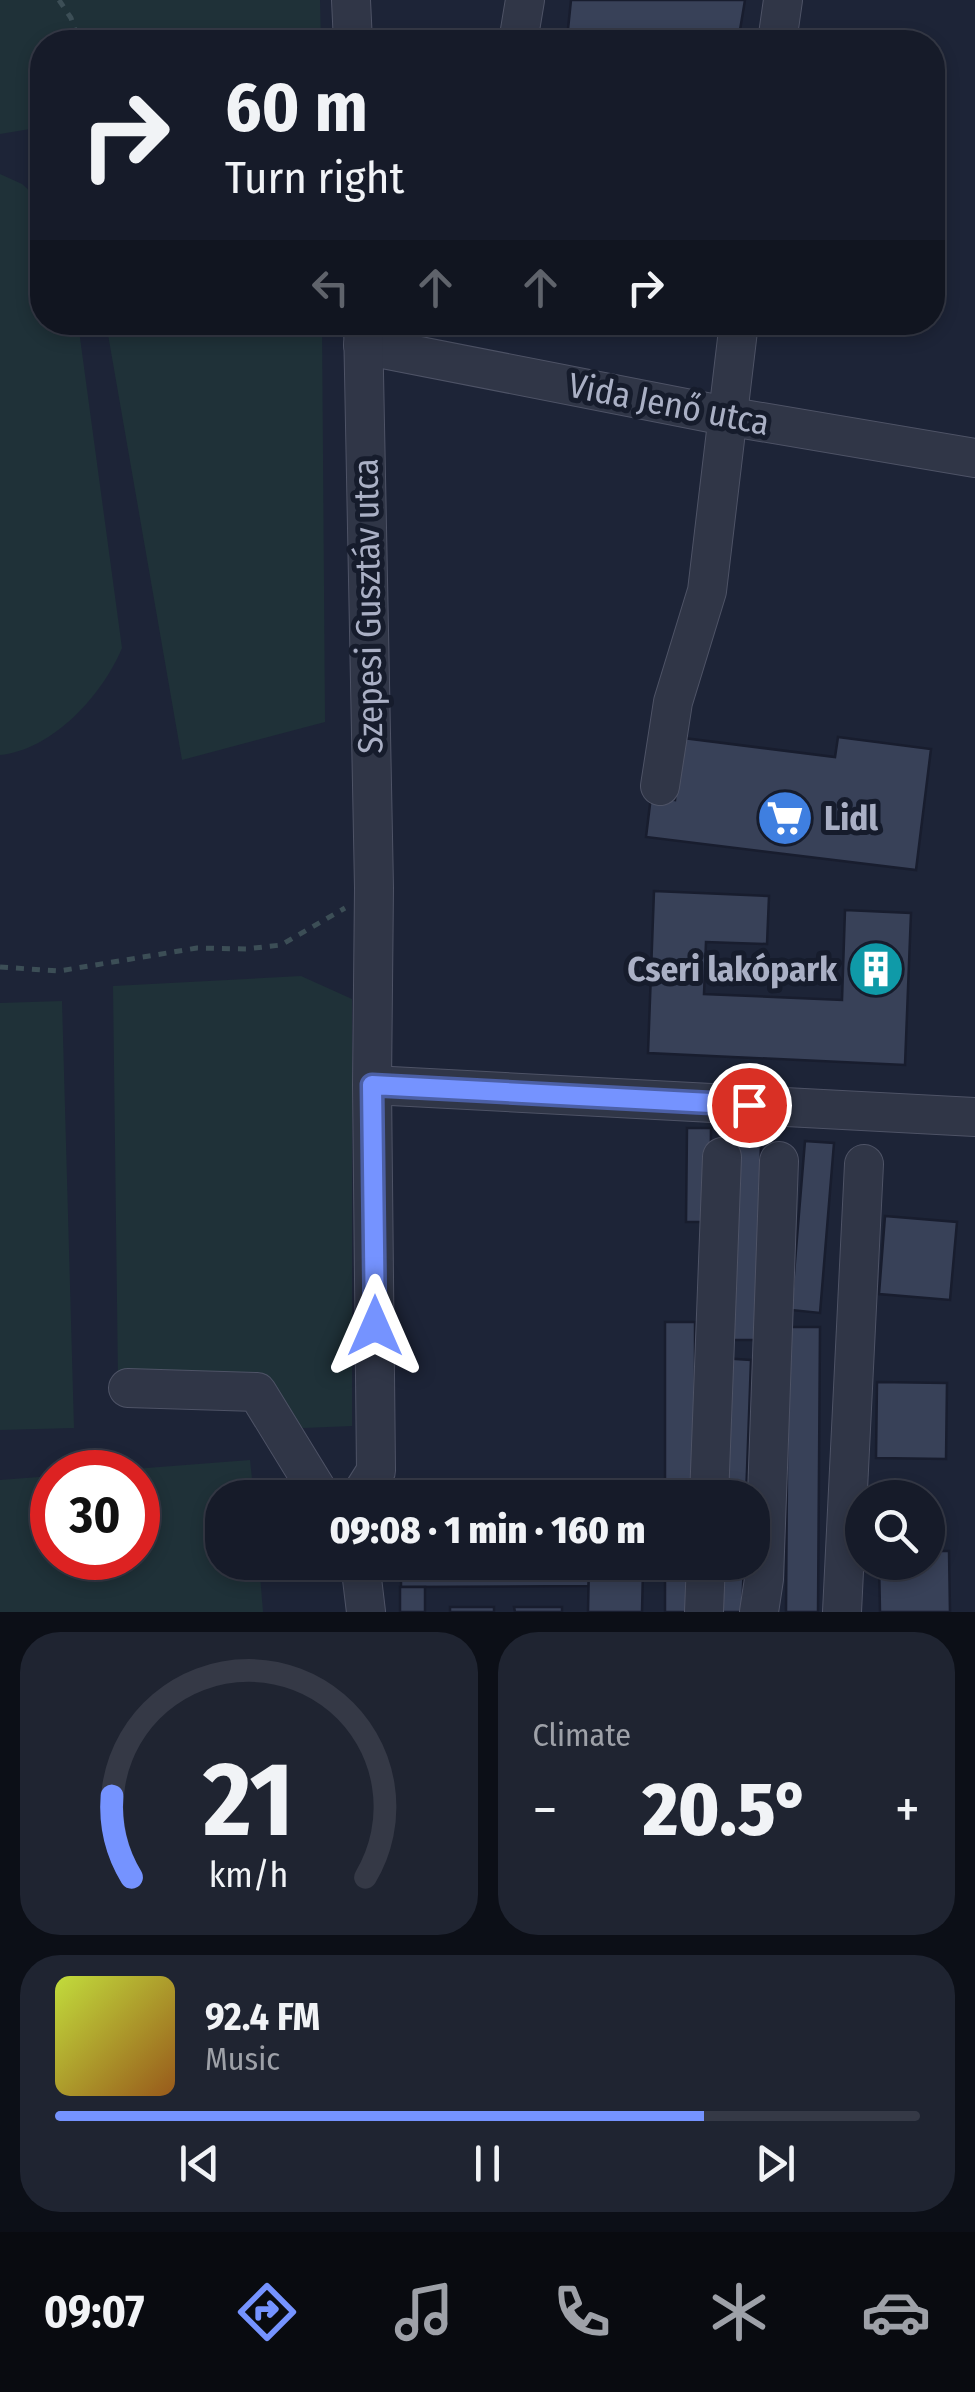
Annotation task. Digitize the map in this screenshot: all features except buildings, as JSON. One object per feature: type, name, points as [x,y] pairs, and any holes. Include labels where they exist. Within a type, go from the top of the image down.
[{"type":"street","points":[[351,0],[352,30]]},
{"type":"street","points":[[520,30],[524,0]]},
{"type":"street","points":[[780,30],[784,0]]},
{"type":"street","name":"Szepesi Gusztáv utca","points":[[363,335],[374,888],[376,1471],[370,1480]]},
{"type":"street","name":"Vida Jenő utca","points":[[367,335],[726,416],[975,458]]},
{"type":"street","points":[[660,786],[673,702],[707,591],[737,335]]},
{"type":"street","points":[[372,1085],[975,1117]]},
{"type":"street","points":[[710,1480],[722,1156]]},
{"type":"street","points":[[759,1612],[764,1578],[779,1161]]},
{"type":"street","points":[[842,1612],[864,1164]]},
{"type":"street","points":[[128,1388],[256,1392],[311,1480]]},
{"type":"street","points":[[362,1580],[366,1612]]},
{"type":"street","points":[[704,1612],[705,1580]]},
{"type":"path","points":[[58,0],[75,30]]},
{"type":"path","points":[[0,967],[59,971],[197,948],[280,945],[374,888]]},
{"type":"shaded area","points":[[0,0],[320,0],[321,30],[30,30],[30,129],[0,134]]},
{"type":"shaded area","points":[[0,174],[30,191],[30,335],[80,335],[122,648],[102,683],[74,717],[39,743],[0,755]]},
{"type":"shaded area","points":[[108,335],[322,335],[325,722],[182,760]]},
{"type":"shaded area","points":[[301,976],[352,999],[352,1426],[303,1428],[256,1392],[118,1381],[113,986]]},
{"type":"shaded area","points":[[62,1001],[74,1428],[0,1430],[0,1003]]},
{"type":"shaded area","points":[[250,1460],[252,1480],[205,1480],[205,1580],[260,1580],[263,1612],[0,1612],[0,1480],[30,1478],[30,1580],[160,1580],[160,1467]]},
{"type":"place","name":"Lidl","points":[[785,818]]},
{"type":"place","name":"Cseri lakópark","points":[[876,969]]},
{"type":"route","points":[[375,1326],[372,1085],[749,1105]]}]
